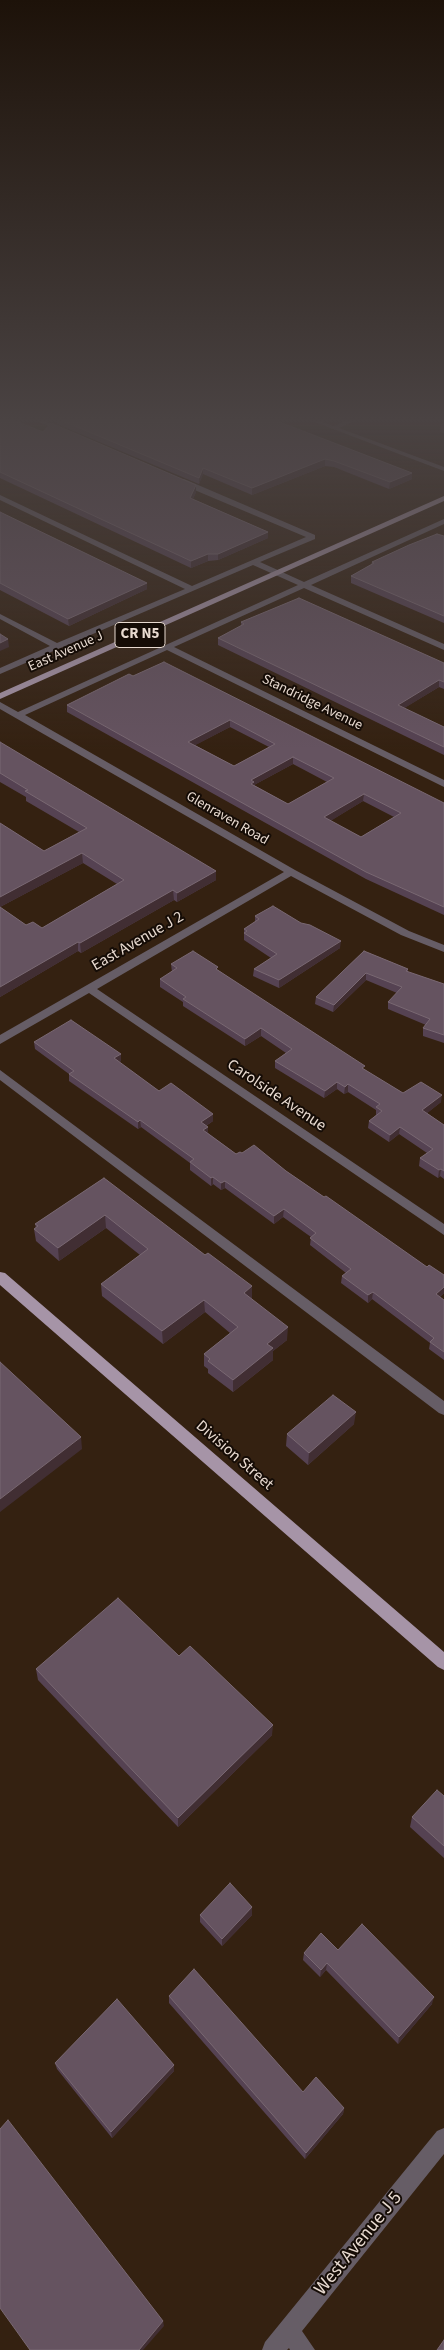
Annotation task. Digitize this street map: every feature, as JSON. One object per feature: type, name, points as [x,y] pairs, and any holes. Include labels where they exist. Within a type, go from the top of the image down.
[{"type":"main road","name":"East Avenue J","points":[[0,696],[372,531]]},
{"type":"main road","name":"Division Street","points":[[0,1277],[444,1662]]},
{"type":"street","points":[[70,531],[190,588]]},
{"type":"street","points":[[0,671],[312,537],[297,531]]},
{"type":"street","points":[[18,715],[423,531],[437,536]]},
{"type":"street","points":[[252,562],[444,646]]},
{"type":"street","points":[[0,616],[56,646]]},
{"type":"street","name":"Standridge Avenue","points":[[167,647],[444,784]]},
{"type":"street","name":"Glenraven Road","points":[[0,705],[291,872],[404,934],[444,949]]},
{"type":"street","name":"East Avenue J 2","points":[[0,1040],[291,872]]},
{"type":"street","name":"Carolside Avenue","points":[[90,989],[444,1230]]},
{"type":"street","points":[[0,1074],[444,1409]]},
{"type":"street","name":"West Avenue J 5","points":[[274,2350],[444,2138]]},
{"type":"street","points":[[289,2331],[304,2350]]},
{"type":"building","points":[[0,531],[39,531],[147,583],[68,619],[0,583]]},
{"type":"building","points":[[126,531],[268,532],[218,554],[208,554],[191,561]]},
{"type":"building","points":[[437,534],[444,536],[444,616],[351,576],[374,563],[372,562]]},
{"type":"building","points":[[299,598],[444,663],[444,682],[439,680],[398,705],[444,727],[444,747],[218,638],[244,624],[241,622]]},
{"type":"building","points":[[0,634],[8,639],[0,643]]},
{"type":"building","points":[[164,662],[444,803],[444,907],[366,872],[67,705],[129,674],[133,676]],"holes":[[[230,720],[275,744],[234,766],[188,742]],[[293,757],[334,778],[288,804],[251,784],[254,782],[251,780]],[[364,794],[401,813],[361,837],[324,817]]]},
{"type":"building","points":[[0,742],[216,871],[177,893],[173,890],[0,987],[0,907],[26,925],[33,922],[42,928],[124,880],[82,853],[0,897],[0,823],[44,851],[87,828],[25,791],[28,790],[0,773]]},
{"type":"building","points":[[273,906],[301,923],[310,925],[341,941],[279,980],[254,969],[277,954],[244,933],[247,931],[244,929],[259,919],[255,916]]},
{"type":"building","points":[[193,951],[218,967],[216,969],[365,1066],[362,1068],[403,1093],[421,1082],[442,1095],[422,1110],[444,1125],[444,1171],[439,1170],[420,1158],[433,1149],[400,1127],[390,1135],[369,1121],[382,1111],[376,1107],[380,1104],[348,1084],[345,1087],[337,1082],[325,1091],[275,1061],[292,1049],[261,1028],[245,1039],[183,999],[186,997],[160,979],[177,968],[171,964]]},
{"type":"building","points":[[364,951],[408,969],[406,971],[444,984],[444,1035],[423,1028],[430,1019],[388,1002],[402,987],[366,973],[334,1005],[316,997]]},
{"type":"building","points":[[71,1020],[121,1054],[114,1058],[159,1091],[171,1083],[213,1114],[201,1122],[208,1127],[203,1130],[236,1154],[242,1153],[254,1145],[286,1171],[324,1197],[326,1196],[427,1267],[429,1265],[444,1275],[444,1287],[436,1294],[444,1300],[444,1352],[430,1342],[434,1338],[373,1292],[368,1295],[342,1276],[351,1269],[310,1238],[316,1233],[284,1209],[274,1216],[225,1181],[221,1183],[213,1177],[211,1178],[190,1162],[194,1159],[140,1120],[138,1122],[69,1074],[74,1071],[34,1042]]},
{"type":"building","points":[[104,1178],[205,1255],[208,1253],[252,1286],[244,1293],[288,1327],[267,1344],[273,1348],[233,1380],[208,1361],[210,1359],[204,1354],[238,1327],[204,1300],[162,1331],[101,1284],[148,1249],[105,1215],[58,1248],[34,1229],[38,1226],[35,1224]]},
{"type":"building","points":[[0,1362],[81,1437],[0,1499]]},
{"type":"building","points":[[333,1395],[356,1412],[309,1453],[287,1434]]},
{"type":"building","points":[[118,1598],[179,1656],[190,1646],[273,1725],[178,1818],[36,1669]]},
{"type":"building","points":[[437,1790],[444,1796],[444,1846],[412,1817]]},
{"type":"building","points":[[230,1883],[252,1907],[222,1939],[200,1915]]},
{"type":"building","points":[[362,1924],[434,1997],[399,2037],[327,1963],[321,1970],[304,1953],[321,1933],[338,1950]]},
{"type":"building","points":[[194,1969],[303,2092],[316,2077],[344,2108],[306,2153],[169,1996]]},
{"type":"building","points":[[117,1999],[174,2065],[111,2132],[55,2063]]},
{"type":"building","points":[[8,2120],[163,2321],[139,2350],[30,2350],[0,2308],[0,2129]]},
{"type":"building","points":[[444,2340],[444,2350],[437,2350]]}]
